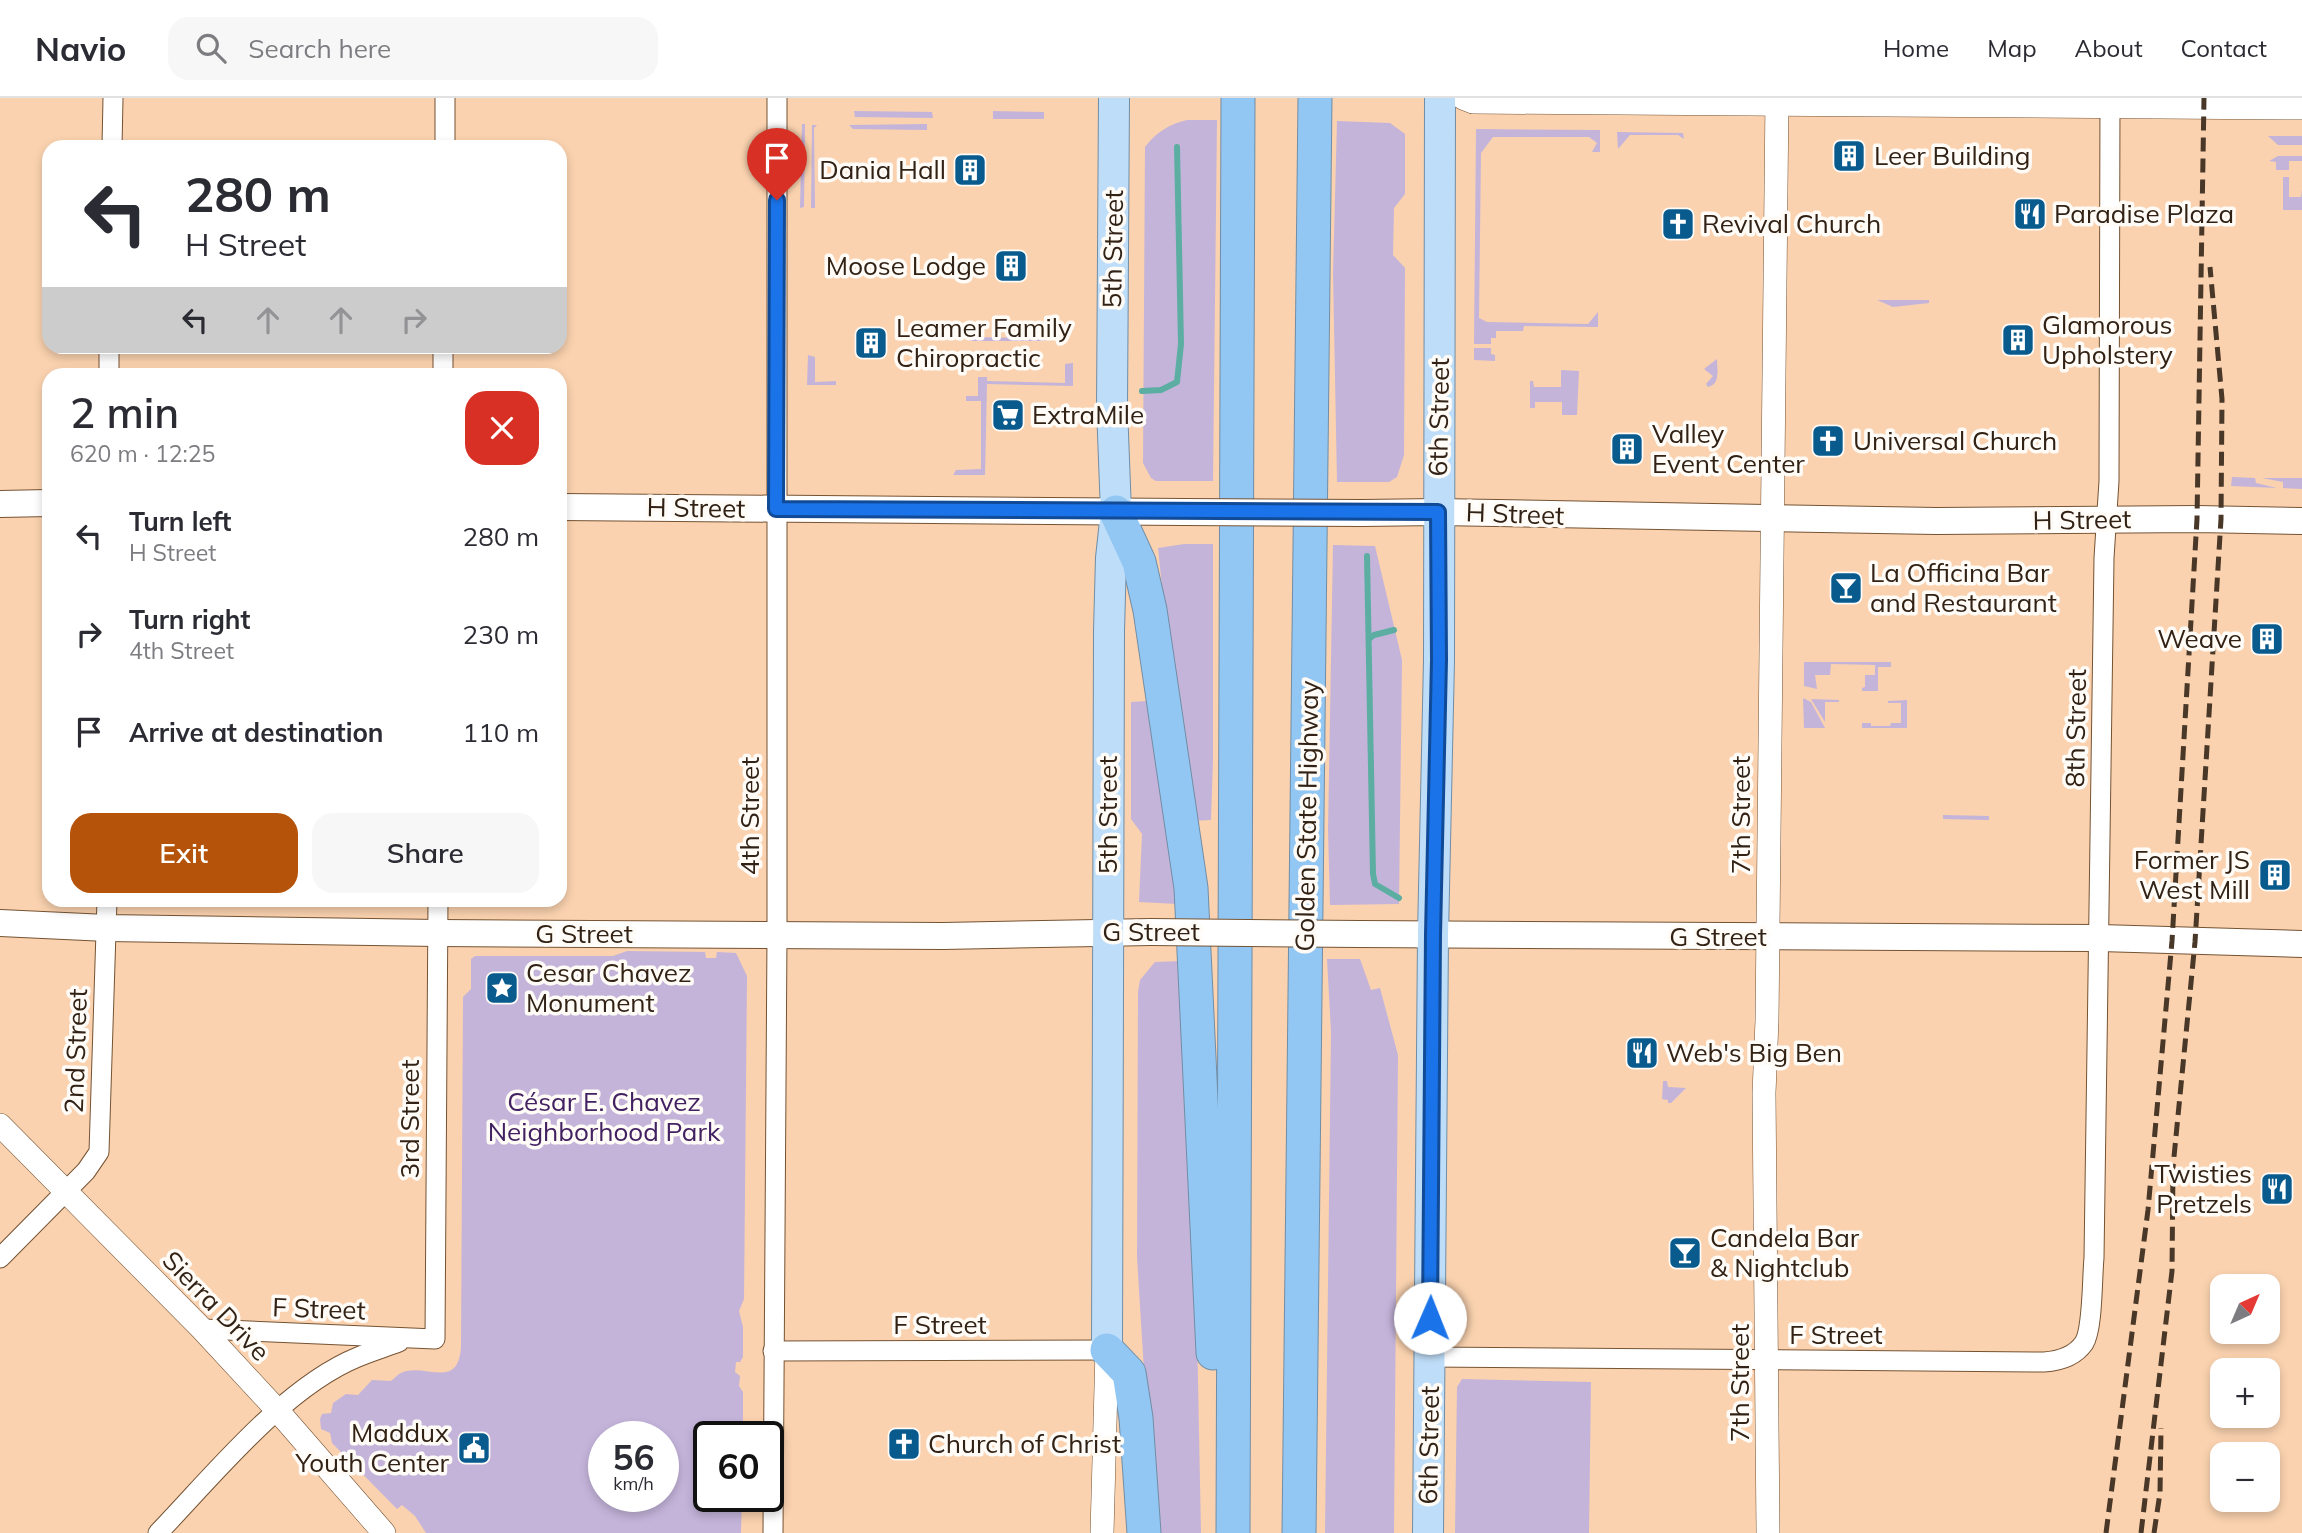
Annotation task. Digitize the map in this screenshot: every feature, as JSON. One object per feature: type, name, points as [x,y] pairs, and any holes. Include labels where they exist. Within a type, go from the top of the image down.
[{"type":"highway","points":[[1233,1525],[1238,98]]},
{"type":"highway","name":"Golden State Highway","points":[[1298,1533],[1315,98]]},
{"type":"highway","points":[[1116,512],[1139,562],[1150,610],[1191,888],[1216,1432],[1233,1525]]},
{"type":"highway","points":[[1107,1350],[1129,1373],[1136,1418],[1144,1533]]},
{"type":"main road","name":"5th Street","points":[[1107,1350],[1109,631],[1111,558],[1116,512],[1112,408],[1114,98]]},
{"type":"main road","name":"6th Street","points":[[1428,1533],[1433,935],[1439,660],[1440,98]]},
{"type":"main road","points":[[0,504],[42,503]]},
{"type":"main road","name":"H Street","points":[[567,507],[1438,512],[1924,521],[2302,521]]},
{"type":"main road","name":"G Street","points":[[0,923],[107,928],[438,933],[943,936],[1107,931],[2099,938],[2302,944]]},
{"type":"street","points":[[112,140],[113,98]]},
{"type":"street","points":[[445,98],[445,140]]},
{"type":"street","name":"4th Street","points":[[772,1533],[777,935],[777,98]]},
{"type":"street","points":[[1463,98],[1473,102],[2109,103],[2302,108]]},
{"type":"street","name":"7th Street","points":[[1768,1533],[1765,1093],[1777,101]]},
{"type":"street","name":"8th Street","points":[[2072,1353],[2084,1342],[2089,1326],[2094,1258],[2104,558],[2109,481],[2109,103]]},
{"type":"street","name":"2nd Street","points":[[0,1258],[86,1171],[99,1152],[107,907]]},
{"type":"street","name":"3rd Street","points":[[435,1339],[438,907]]},
{"type":"street","name":"Sierra Drive","points":[[0,1125],[202,1329],[384,1533]]},
{"type":"street","name":"F Street","points":[[202,1329],[435,1339]]},
{"type":"street","points":[[158,1533],[277,1410],[348,1362],[410,1339]]},
{"type":"street","name":"F Street","points":[[773,1351],[1107,1350]]},
{"type":"street","name":"5th Street","points":[[1102,1533],[1107,1350]]},
{"type":"street","name":"F Street","points":[[1430,1357],[2044,1362],[2059,1361],[2072,1353]]},
{"type":"green space","points":[[854,111],[932,112],[933,118],[855,117]]},
{"type":"green space","points":[[993,111],[1044,112],[1044,119],[993,119]]},
{"type":"green space","points":[[1187,120],[1217,120],[1213,481],[1156,481],[1151,478],[1143,463],[1145,147],[1164,129]]},
{"type":"green space","points":[[1337,121],[1390,123],[1405,134],[1405,194],[1394,208],[1393,255],[1405,268],[1404,455],[1397,477],[1389,482],[1337,482],[1333,273]]},
{"type":"green space","points":[[802,124],[805,124],[804,207],[800,208]]},
{"type":"green space","points":[[927,124],[927,130],[853,129],[849,125]]},
{"type":"green space","points":[[812,125],[817,125],[814,128],[815,208],[811,208]]},
{"type":"green space","points":[[1476,129],[1600,130],[1600,152],[1592,152],[1597,143],[1589,137],[1493,137],[1481,153],[1479,318],[1487,322],[1588,324],[1598,312],[1598,327],[1524,326],[1523,331],[1496,331],[1496,338],[1491,338],[1491,344],[1474,344]]},
{"type":"green space","points":[[1617,132],[1683,133],[1684,139],[1678,135],[1630,135],[1618,149]]},
{"type":"green space","points":[[2268,136],[2302,136],[2302,145],[2278,145]]},
{"type":"green space","points":[[2278,156],[2302,156],[2302,161],[2289,161],[2289,170],[2276,170],[2276,162],[2269,161]]},
{"type":"green space","points":[[2283,177],[2289,177],[2289,197],[2301,197],[2302,190],[2302,210],[2283,210]]},
{"type":"green space","points":[[1877,300],[1929,300],[1929,303],[1893,307]]},
{"type":"green space","points":[[967,337],[1045,338],[1045,341],[970,341]]},
{"type":"green space","points":[[1474,348],[1491,348],[1495,361],[1474,360]]},
{"type":"green space","points":[[808,355],[815,357],[815,382],[836,381],[836,385],[807,385]]},
{"type":"green space","points":[[1717,359],[1717,379],[1708,387],[1706,384],[1713,376],[1704,369]]},
{"type":"green space","points":[[1073,363],[1073,386],[987,384],[985,475],[953,475],[956,470],[981,469],[981,401],[966,401],[966,396],[978,396],[978,377],[987,377],[987,381],[1065,383],[1065,364]]},
{"type":"green space","points":[[1561,370],[1579,371],[1577,415],[1562,415],[1562,402],[1535,402],[1535,408],[1530,408],[1530,381],[1533,381],[1534,387],[1561,387]]},
{"type":"green space","points":[[2232,477],[2255,478],[2256,483],[2277,488],[2231,486]]},
{"type":"green space","points":[[2262,478],[2302,478],[2302,489],[2283,488],[2283,482]]},
{"type":"green space","points":[[1184,544],[1213,544],[1211,820],[1190,821],[1178,742],[1158,548]]},
{"type":"green space","points":[[1333,545],[1375,546],[1402,660],[1399,904],[1330,905],[1328,830]]},
{"type":"green space","points":[[1804,662],[1891,662],[1891,667],[1878,667],[1878,691],[1862,691],[1865,687],[1865,675],[1875,675],[1875,665],[1831,664],[1830,675],[1815,675],[1817,689],[1804,686]]},
{"type":"green space","points":[[1803,698],[1811,702],[1825,728],[1804,728]]},
{"type":"green space","points":[[1811,699],[1839,702],[1825,702],[1825,722]]},
{"type":"green space","points":[[1907,700],[1907,728],[1862,728],[1862,723],[1890,726],[1891,723],[1901,723],[1901,703],[1888,701]]},
{"type":"green space","points":[[1147,701],[1177,904],[1139,902],[1142,834],[1131,819],[1131,702]]},
{"type":"green space","points":[[1943,815],[1989,816],[1989,820],[1943,819]]},
{"type":"green space","name":"César E. Chavez Neighborhood Park","points":[[627,951],[705,952],[706,958],[716,958],[717,952],[736,953],[747,976],[744,1299],[739,1311],[743,1327],[743,1357],[740,1362],[736,1362],[735,1372],[740,1376],[739,1386],[743,1392],[743,1421],[693,1421],[693,1512],[742,1512],[741,1533],[426,1533],[415,1516],[402,1505],[397,1509],[332,1443],[330,1433],[321,1429],[322,1414],[331,1413],[333,1403],[346,1394],[358,1395],[372,1380],[391,1381],[408,1371],[446,1372],[453,1369],[458,1361],[461,1347],[463,997],[471,989],[471,959],[475,956],[613,956]]},
{"type":"green space","points":[[1327,959],[1360,959],[1371,990],[1380,988],[1398,1055],[1394,1533],[1325,1533],[1331,1032]]},
{"type":"green space","points":[[1181,961],[1195,1229],[1201,1533],[1154,1533],[1137,1257],[1138,992],[1140,980],[1155,962]]},
{"type":"green space","points":[[1663,1081],[1667,1081],[1668,1087],[1686,1088],[1668,1103],[1668,1100],[1662,1099]]},
{"type":"green space","points":[[1462,1379],[1591,1382],[1589,1533],[1455,1533],[1457,1387]]},
{"type":"waterway","points":[[1142,391],[1161,390],[1177,382],[1181,344],[1177,147]]},
{"type":"waterway","points":[[1367,556],[1373,874],[1375,884],[1399,898]]},
{"type":"waterway","points":[[1369,639],[1394,630]]},
{"type":"railway","points":[[2106,1533],[2148,1210],[2172,941],[2197,519],[2204,98]]},
{"type":"railway","points":[[2141,1533],[2172,1271],[2173,1167],[2195,942],[2221,519],[2222,399],[2210,267]]},
{"type":"railway","points":[[2154,1533],[2160,1493],[2161,1428]]},
{"type":"place","name":"Leer Building","points":[[1849,156]]},
{"type":"place","name":"Dania Hall","points":[[970,170]]},
{"type":"place","name":"Paradise Plaza","points":[[2030,214]]},
{"type":"place","name":"Revival Church","points":[[1678,224]]},
{"type":"place","name":"Moose Lodge","points":[[1011,266]]},
{"type":"place","name":"Glamorous Upholstery","points":[[2018,340]]},
{"type":"place","name":"Leamer Family Chiropractic","points":[[871,343]]},
{"type":"place","name":"ExtraMile","points":[[1008,415]]},
{"type":"place","name":"Universal Church","points":[[1828,441]]},
{"type":"place","name":"Valley Event Center","points":[[1627,449]]},
{"type":"place","name":"La Officina Bar and Restaurant","points":[[1846,588]]},
{"type":"place","name":"Weave","points":[[2267,639]]},
{"type":"place","name":"Former JS West Mill","points":[[2275,875]]},
{"type":"place","name":"Cesar Chavez Monument","points":[[502,988]]},
{"type":"place","name":"Web's Big Ben","points":[[1642,1053]]},
{"type":"place","name":"Twisties Pretzels","points":[[2277,1189]]},
{"type":"place","name":"Candela Bar & Nightclub","points":[[1685,1253]]},
{"type":"place","name":"Church of Christ","points":[[904,1444]]},
{"type":"place","name":"Maddux Youth Center","points":[[474,1448]]},
{"type":"route","points":[[777,200],[776,509],[1438,512],[1439,660],[1433,935],[1430,1318]]}]
